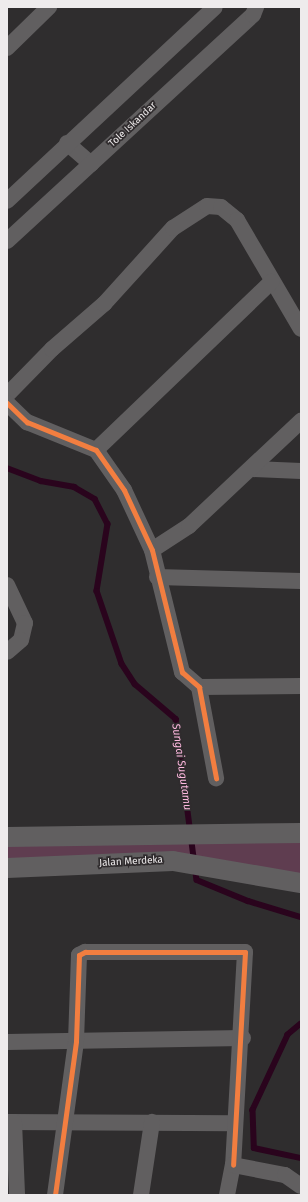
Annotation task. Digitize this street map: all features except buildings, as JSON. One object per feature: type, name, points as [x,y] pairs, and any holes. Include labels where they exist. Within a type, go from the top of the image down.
[{"type":"street","points":[[7,48],[49,7]]},
{"type":"street","points":[[7,201],[215,7]]},
{"type":"street","name":"Tole Iskandar","points":[[7,241],[91,164],[250,10]]},
{"type":"street","points":[[68,143],[91,164]]},
{"type":"street","points":[[7,395],[195,211],[208,206],[221,207],[237,220],[271,282],[301,329]]},
{"type":"street","points":[[96,450],[271,282]]},
{"type":"street","points":[[7,403],[27,422],[96,450],[124,490],[152,550],[157,577],[182,672],[199,687],[216,778]]},
{"type":"street","points":[[152,550],[189,526],[252,469],[301,421]]},
{"type":"street","points":[[252,469],[301,471]]},
{"type":"street","points":[[157,577],[301,581]]},
{"type":"street","points":[[7,586],[25,623],[21,640],[7,652]]},
{"type":"street","points":[[199,687],[301,686]]},
{"type":"street","points":[[7,837],[178,837],[301,833]]},
{"type":"street","name":"Jalan Merdeka","points":[[7,868],[173,861],[211,866],[301,883]]},
{"type":"street","points":[[55,1195],[76,1041],[79,955],[85,952],[245,952],[243,1038],[234,1123],[233,1165],[227,1195]]},
{"type":"street","points":[[7,1042],[243,1038]]},
{"type":"street","points":[[17,1195],[11,1122],[234,1123]]},
{"type":"street","points":[[141,1195],[152,1122]]},
{"type":"street","points":[[233,1165],[285,1175],[301,1186]]},
{"type":"shaded area","points":[[7,837],[301,837],[301,881],[211,864],[7,867]]},
{"type":"waterway","name":"Sungai Sugutamu","points":[[7,468],[41,481],[74,487],[95,499],[108,524],[97,591],[122,664],[135,684],[176,719],[197,880],[248,901],[301,917]]},
{"type":"waterway","name":"Sungai Sugutamu","points":[[301,1024],[288,1035],[253,1110],[254,1148],[301,1158]]},
{"type":"cycle path","points":[[7,403],[27,422],[96,450],[124,490],[152,550],[182,672],[199,687],[216,778]]},
{"type":"cycle path","points":[[55,1195],[76,1041],[79,955],[85,952],[245,952],[233,1165]]}]
